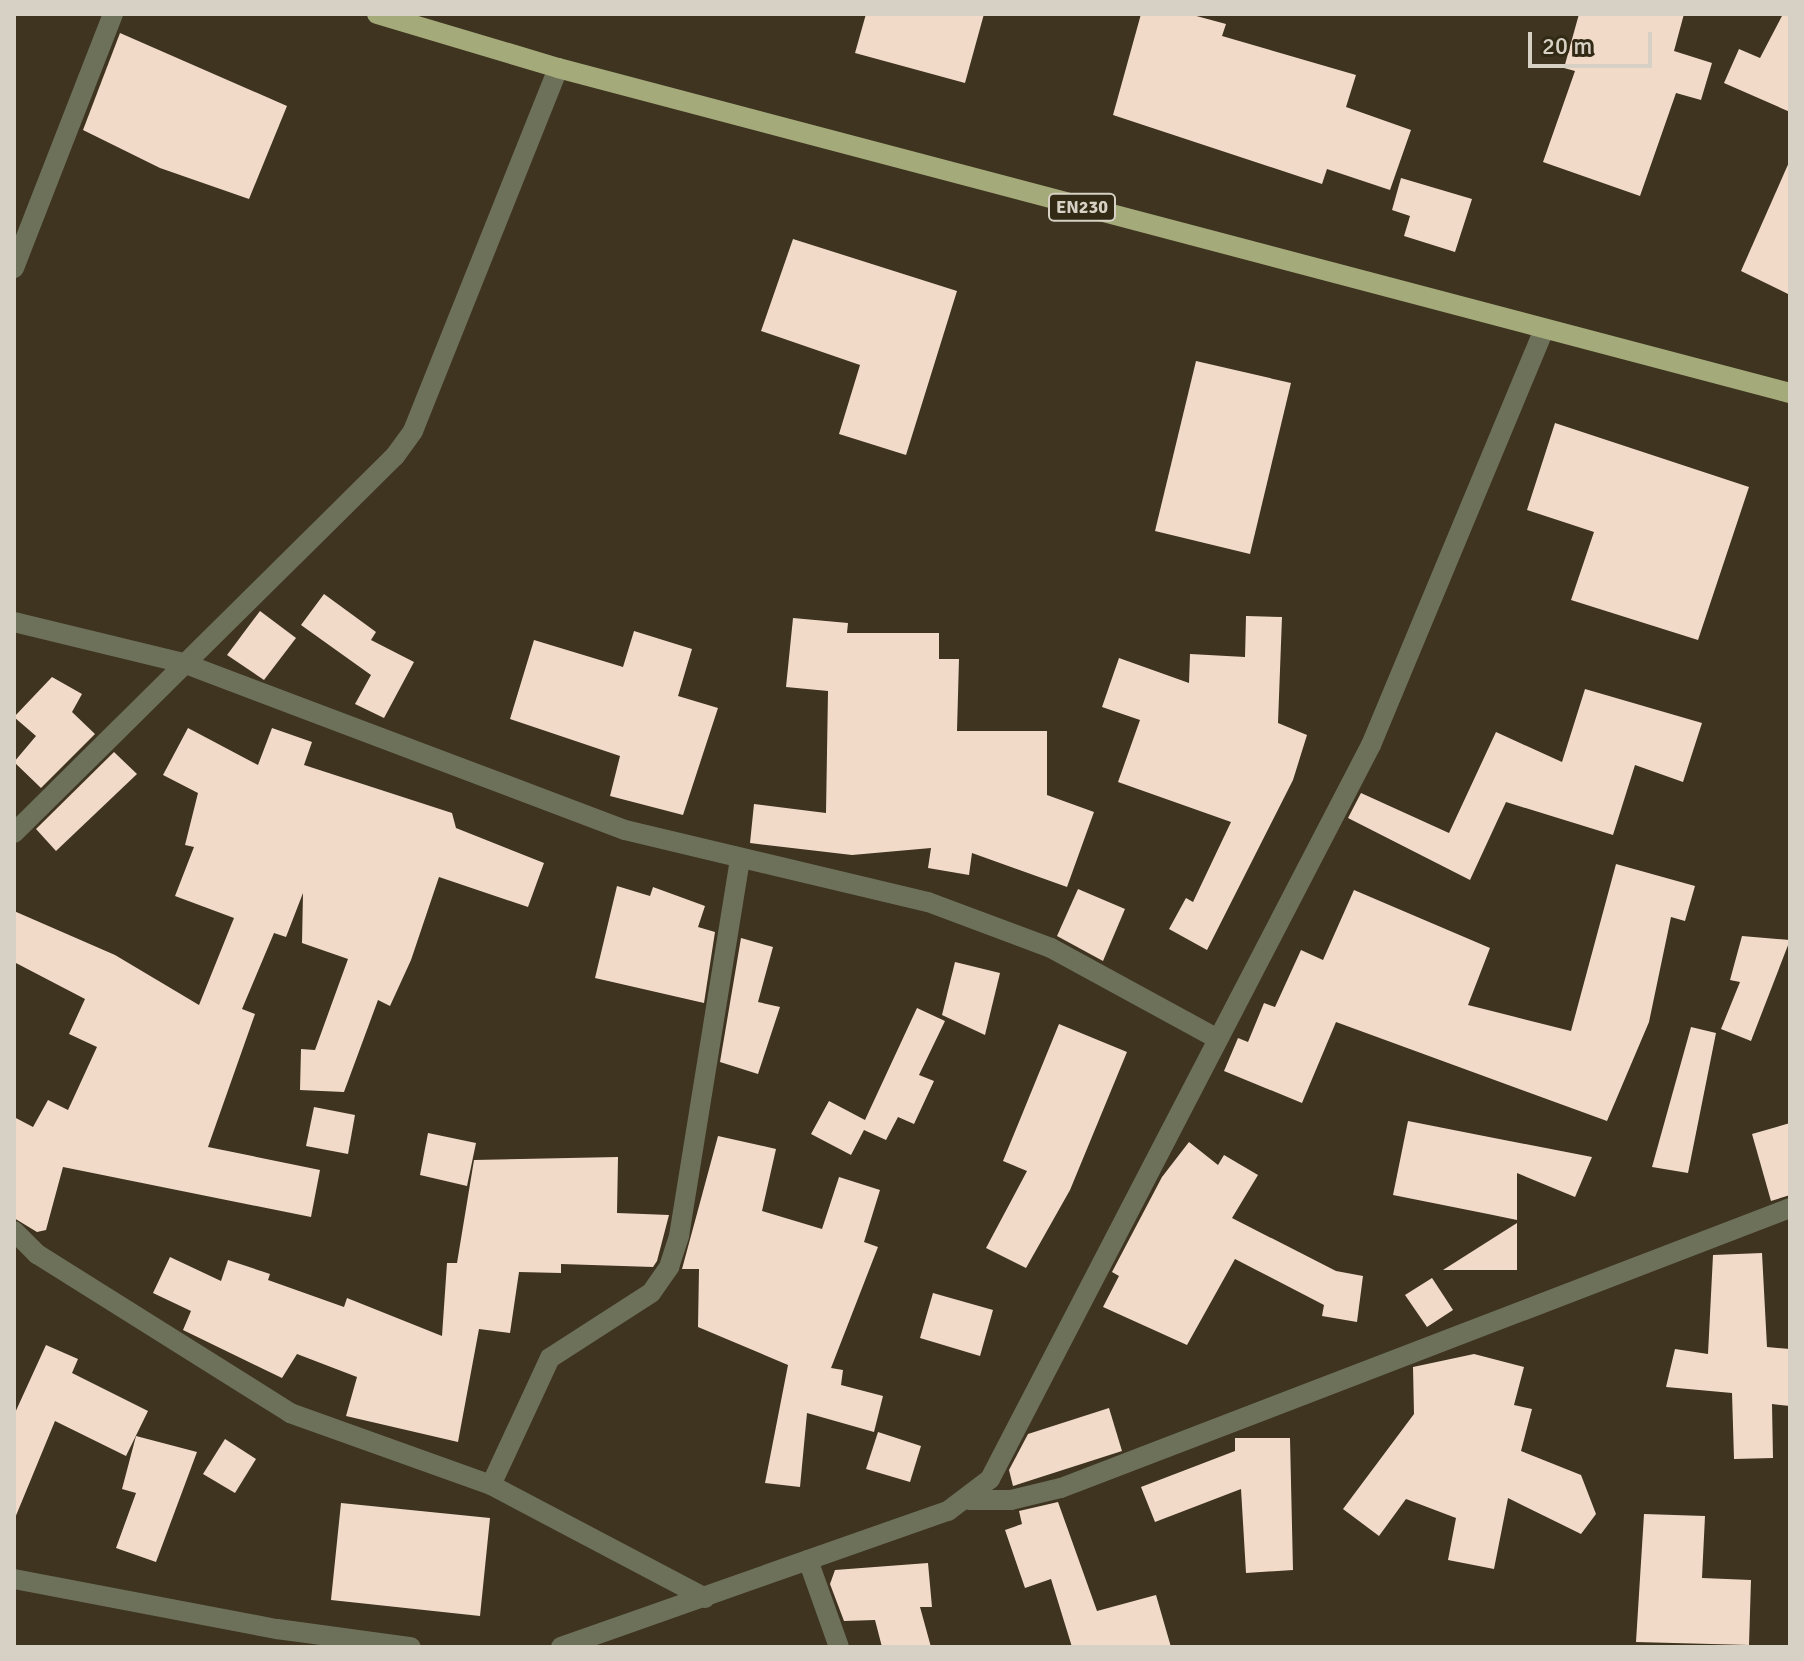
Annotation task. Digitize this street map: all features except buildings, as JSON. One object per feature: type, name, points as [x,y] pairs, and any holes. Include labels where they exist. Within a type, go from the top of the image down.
[{"type":"main road","name":"EN230","points":[[377,14],[558,68],[1790,393]]},
{"type":"street","points":[[14,268],[113,14]]},
{"type":"street","points":[[14,833],[395,456],[413,431],[558,68]]},
{"type":"street","points":[[969,1500],[990,1479],[1371,745],[1544,330]]},
{"type":"street","points":[[14,622],[183,663],[625,830],[740,861],[928,902],[1051,948],[1218,1039]]},
{"type":"street","points":[[491,1485],[550,1358],[651,1293],[669,1267],[679,1236],[740,861]]},
{"type":"street","points":[[568,1645],[969,1500],[1011,1500],[1061,1488],[1790,1208]]},
{"type":"street","points":[[14,1231],[37,1254],[290,1413],[491,1485],[705,1598]]},
{"type":"street","points":[[808,1560],[839,1647]]},
{"type":"street","points":[[14,1579],[277,1629],[411,1647]]}]
